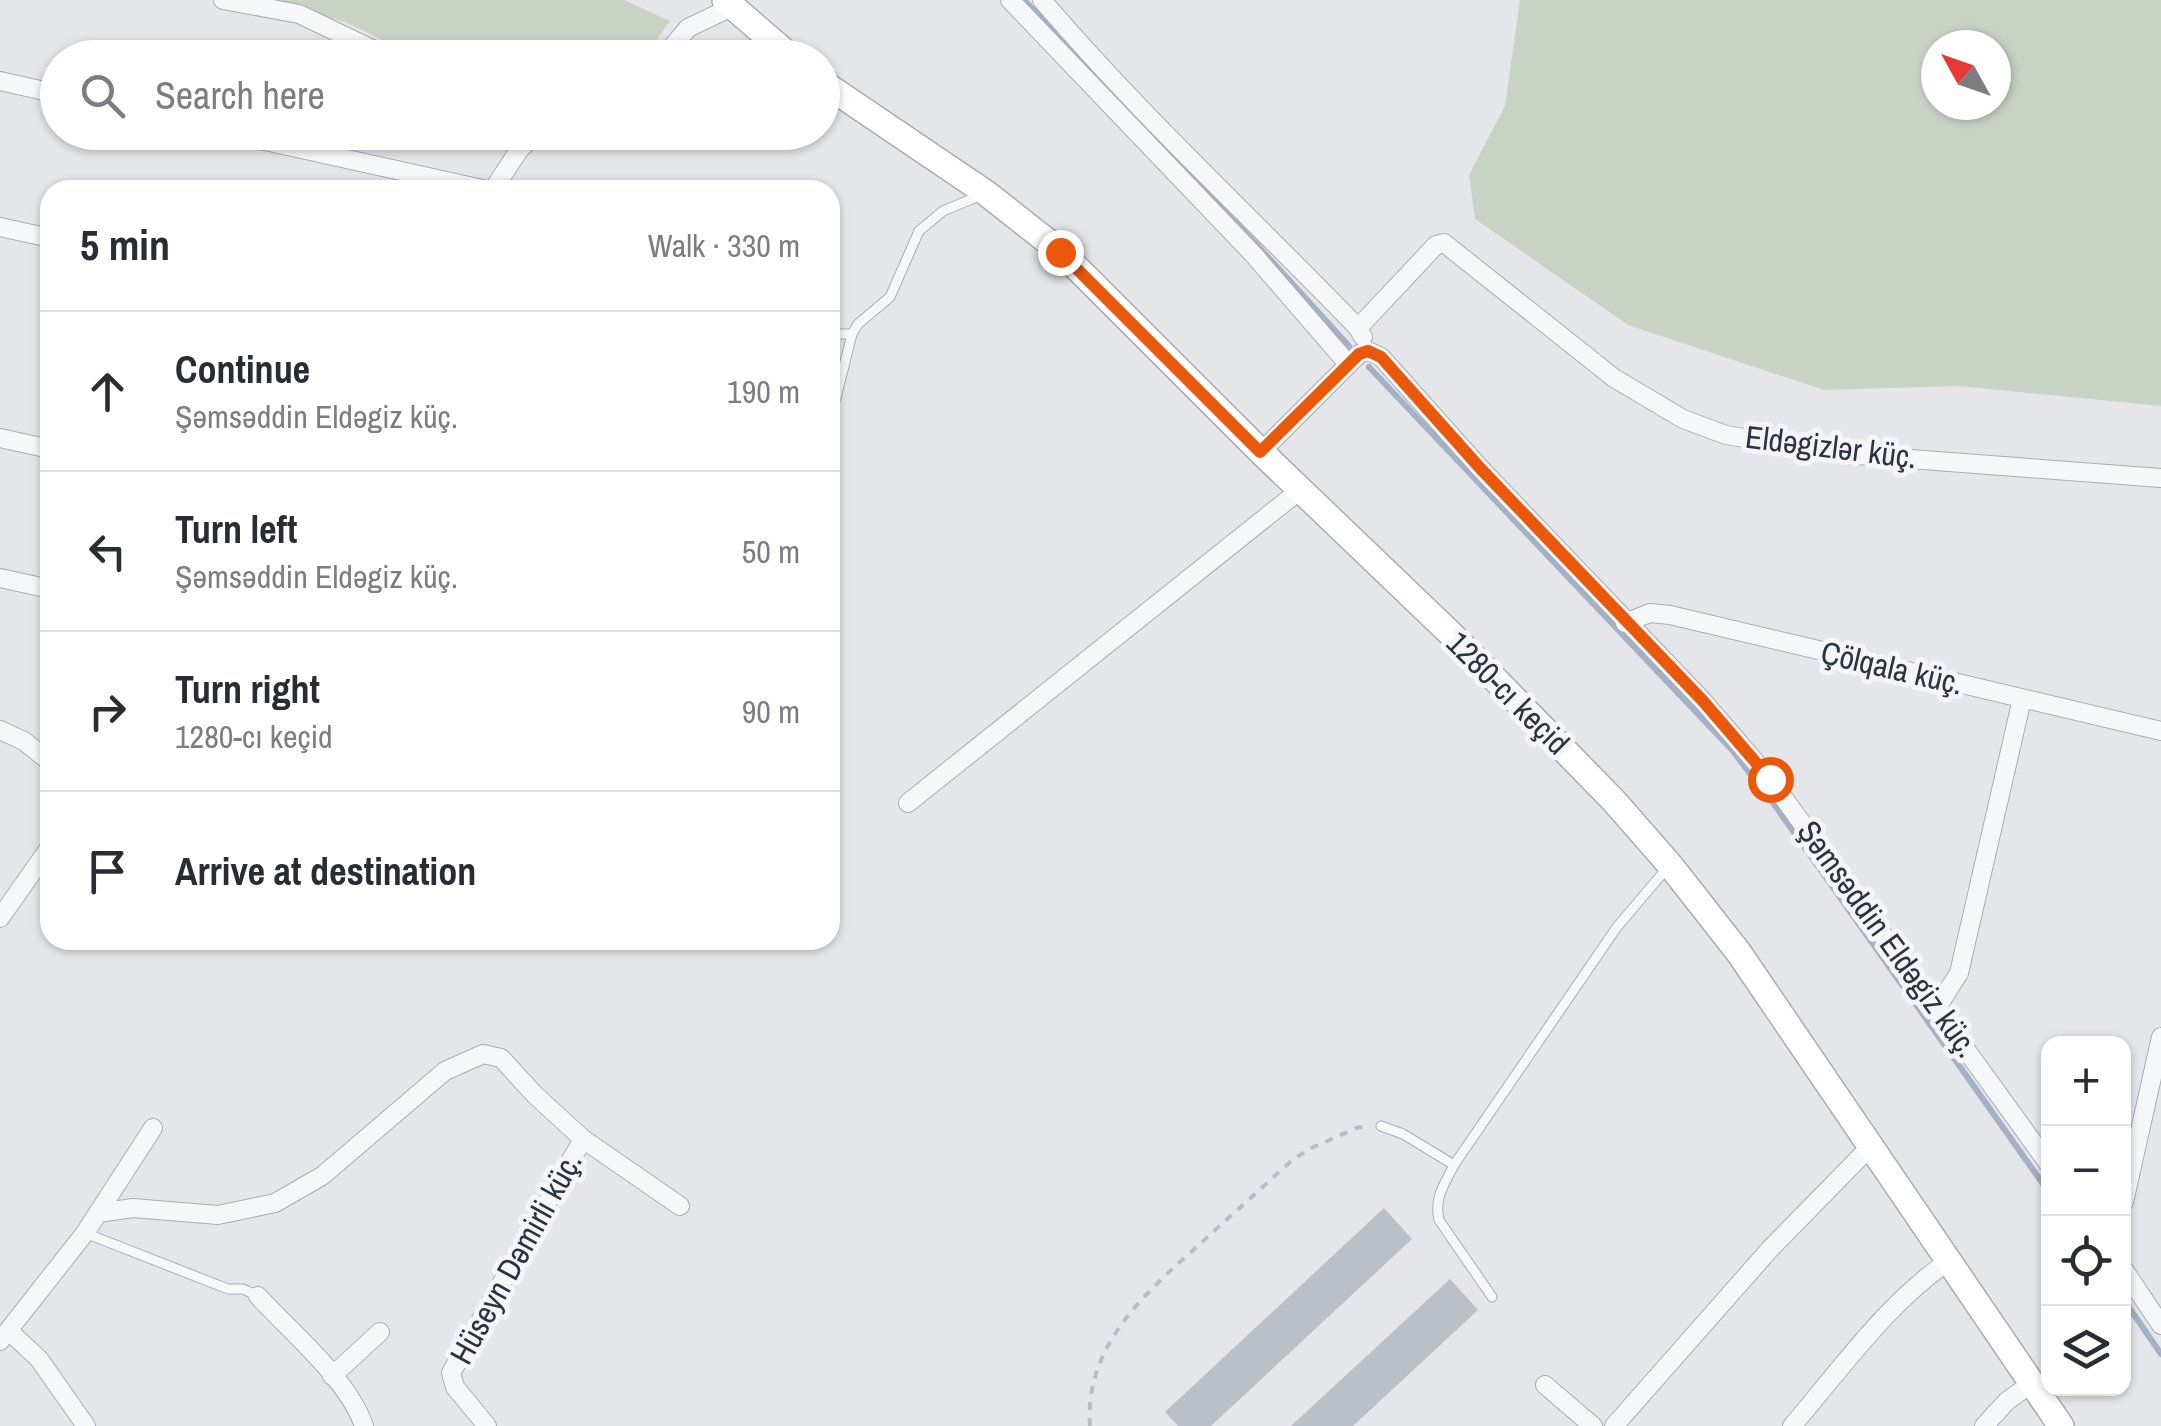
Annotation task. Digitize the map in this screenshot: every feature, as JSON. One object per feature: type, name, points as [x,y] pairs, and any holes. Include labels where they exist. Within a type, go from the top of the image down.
[{"type":"street","points":[[222,0],[298,14],[352,40]]},
{"type":"street","points":[[1010,0],[1253,254],[1348,364]]},
{"type":"street","points":[[1042,0],[1095,62],[1358,328],[1368,351],[1348,364],[1260,452]]},
{"type":"street","points":[[678,40],[688,28],[729,4],[771,40]]},
{"type":"street","points":[[0,81],[40,90]]},
{"type":"street","name":"1280-cı keçid","points":[[840,94],[986,193],[1060,252],[1260,452],[1465,648],[1614,801],[1739,953],[2061,1426]]},
{"type":"street","points":[[307,150],[444,180]]},
{"type":"street","points":[[497,180],[519,150]]},
{"type":"street","points":[[0,227],[40,236]]},
{"type":"street","name":"Eldəgizlər küç.","points":[[1358,328],[1436,245],[1444,243],[1614,378],[1683,419],[1726,434],[1844,454],[2161,478]]},
{"type":"street","name":"Şəmsəddin Eldəgiz küç.","points":[[1368,351],[1395,370],[1480,468],[1703,701],[1770,779],[1938,1006],[2041,1154]]},
{"type":"street","points":[[0,438],[40,447]]},
{"type":"street","points":[[908,803],[1300,490]]},
{"type":"street","points":[[0,578],[40,587]]},
{"type":"street","name":"Çölqala küç.","points":[[1625,623],[1650,612],[1670,614],[2161,731]]},
{"type":"street","points":[[1938,1006],[1959,973],[2022,699]]},
{"type":"street","points":[[0,731],[24,741],[40,754]]},
{"type":"street","points":[[0,918],[40,860]]},
{"type":"street","points":[[2131,1171],[2161,1037]]},
{"type":"street","points":[[98,1213],[133,1208],[218,1215],[275,1203],[322,1176],[445,1070],[484,1054],[502,1058],[582,1139],[680,1206]]},
{"type":"street","points":[[86,1426],[39,1360],[4,1336],[86,1233],[152,1128]]},
{"type":"street","name":"Hüseyn Dəmirli küç.","points":[[487,1426],[455,1387],[451,1373],[582,1139]]},
{"type":"street","points":[[1614,1426],[1770,1249],[1871,1146]]},
{"type":"street","points":[[1792,1426],[1898,1304],[1950,1260]]},
{"type":"street","points":[[2131,1280],[2161,1325]]},
{"type":"street","points":[[258,1296],[357,1406],[364,1426]]},
{"type":"street","points":[[332,1376],[380,1332]]},
{"type":"street","points":[[1984,1426],[2032,1382]]},
{"type":"street","points":[[1545,1385],[1593,1426]]},
{"type":"lane","points":[[840,382],[852,334],[858,324],[890,298],[919,231],[943,211],[986,193]]},
{"type":"lane","points":[[840,334],[852,334]]},
{"type":"lane","points":[[1492,1297],[1438,1220],[1436,1206],[1454,1166],[1617,927],[1670,865]]},
{"type":"lane","points":[[1380,1126],[1402,1134],[1454,1166]]},
{"type":"lane","points":[[86,1233],[228,1290],[243,1289],[258,1296]]},
{"type":"path","points":[[1090,1426],[1088,1404],[1098,1365],[1127,1314],[1153,1286],[1309,1149],[1359,1127],[1380,1126]]},
{"type":"shaded area","points":[[264,0],[624,0],[670,21],[656,40],[383,40],[345,22]]},
{"type":"shaded area","points":[[1520,0],[2161,0],[2161,406],[1959,386],[1824,390],[1628,325],[1475,219],[1469,175],[1505,106]]},
{"type":"building","points":[[1384,1208],[1412,1239],[1211,1426],[1178,1426],[1165,1412]]},
{"type":"building","points":[[1450,1279],[1478,1310],[1353,1426],[1291,1426]]},
{"type":"waterway","points":[[1024,0],[1349,346]]},
{"type":"waterway","points":[[1369,367],[1732,750],[2041,1181]]},
{"type":"waterway","points":[[2128,1306],[2161,1354]]},
{"type":"route","points":[[1060,252],[1260,452],[1359,354],[1368,351],[1381,357],[1625,623],[1703,701],[1770,779]]}]
